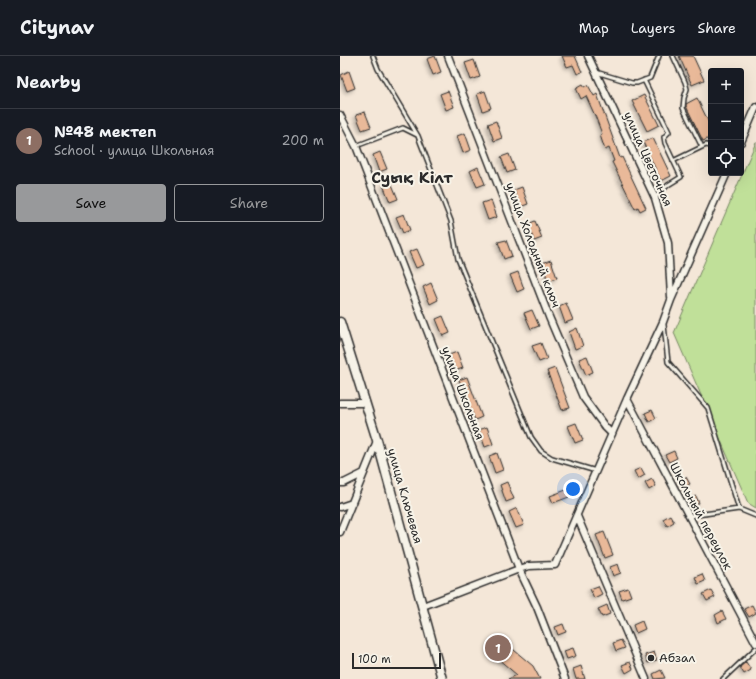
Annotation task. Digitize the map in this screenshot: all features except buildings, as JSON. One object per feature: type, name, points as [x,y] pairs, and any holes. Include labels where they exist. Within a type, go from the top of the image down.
[{"type":"street","name":"улица Холодный ключ","points":[[448,56],[549,317],[583,397],[612,434]]},
{"type":"street","name":"улица Цветочная","points":[[588,56],[655,198],[668,243],[672,300]]},
{"type":"street","points":[[742,140],[756,107]]},
{"type":"street","name":"улица Школьная","points":[[340,115],[356,146],[519,569],[537,607],[565,679]]},
{"type":"street","points":[[423,606],[519,569],[529,566],[555,565],[627,399],[663,322],[726,176]]},
{"type":"street","name":"улица Ключевая","points":[[340,322],[377,440],[442,679]]},
{"type":"street","name":"Школьный переулок","points":[[627,399],[756,643]]},
{"type":"street","points":[[340,403],[366,403]]},
{"type":"street","points":[[340,532],[377,440]]},
{"type":"street","points":[[340,483],[344,483],[364,473]]},
{"type":"street","points":[[340,507],[352,503]]},
{"type":"street","points":[[577,516],[646,679]]},
{"type":"lane","points":[[373,56],[381,74],[418,136],[451,221],[458,259],[531,437],[541,450],[552,458],[596,471]]},
{"type":"lane","points":[[596,72],[632,83],[637,83],[650,78],[659,56]]},
{"type":"lane","points":[[673,56],[687,89],[683,108],[702,147]]},
{"type":"lane","points":[[644,80],[670,132],[664,137],[665,143],[680,177],[668,185],[655,198]]},
{"type":"lane","points":[[356,146],[403,128],[418,136]]},
{"type":"lane","points":[[673,161],[708,145]]},
{"type":"lane","points":[[663,322],[668,362],[708,408],[739,509]]},
{"type":"lane","points":[[689,516],[739,509],[756,516]]},
{"type":"lane","points":[[723,679],[756,648]]},
{"type":"green space","points":[[756,142],[756,508],[748,503],[674,333],[741,176],[744,176],[744,170]]},
{"type":"place","name":"№48 мектеп","points":[[498,648]]},
{"type":"place","name":"Абзал","points":[[651,658]]},
{"type":"district","name":"Суық Кілт","points":[[412,177]]}]
